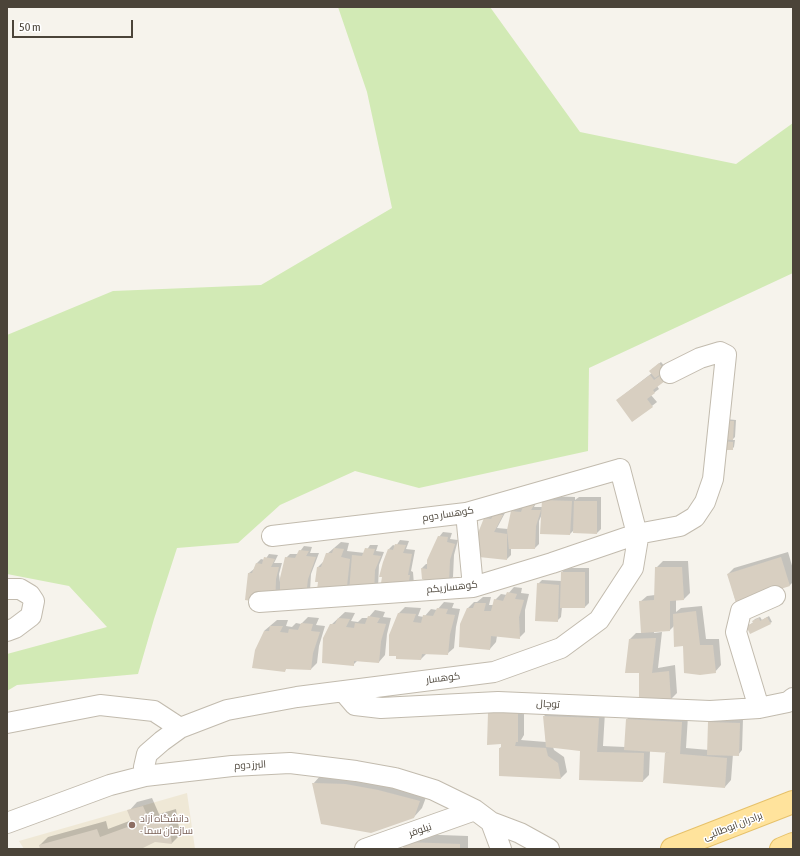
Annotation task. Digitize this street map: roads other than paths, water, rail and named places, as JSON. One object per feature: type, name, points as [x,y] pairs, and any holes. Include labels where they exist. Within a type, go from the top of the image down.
[{"type":"main road","name":"برادران ابوطالبی","points":[[672,849],[793,802]]},
{"type":"main road","points":[[781,849],[793,844]]},
{"type":"street","name":"کوهسار یکم","points":[[259,602],[474,587],[552,563],[637,534],[680,526],[694,517],[705,502],[713,479],[726,355],[720,352],[700,358],[670,373]]},
{"type":"street","name":"کوهسار","points":[[145,776],[144,767],[148,754],[162,741],[180,728],[227,710],[297,696],[494,672],[561,648],[598,620],[633,568],[638,538],[620,469]]},
{"type":"street","name":"کوهسار دوم","points":[[272,536],[466,513],[620,469]]},
{"type":"street","points":[[466,513],[474,587]]},
{"type":"street","points":[[7,589],[20,589],[30,594],[34,602],[30,616],[15,628],[7,631]]},
{"type":"street","points":[[759,708],[736,632],[741,611],[775,596]]},
{"type":"street","name":"توچال","points":[[343,691],[355,705],[381,708],[498,702],[710,711],[759,708],[788,702],[793,698]]},
{"type":"street","points":[[7,723],[100,705],[154,711],[180,728]]},
{"type":"street","name":"البرز دوم","points":[[7,823],[110,784],[145,776],[232,766],[290,762],[395,778],[434,790],[549,849]]},
{"type":"street","points":[[483,816],[501,849]]},
{"type":"street","name":"نیلوفر","points":[[365,849],[483,816]]},
{"type":"street","name":"البرز دوم","points":[[520,833],[538,849]]},
{"type":"place","name":"دانشگاه آزاد - سازمان سما","points":[[132,825]]}]
